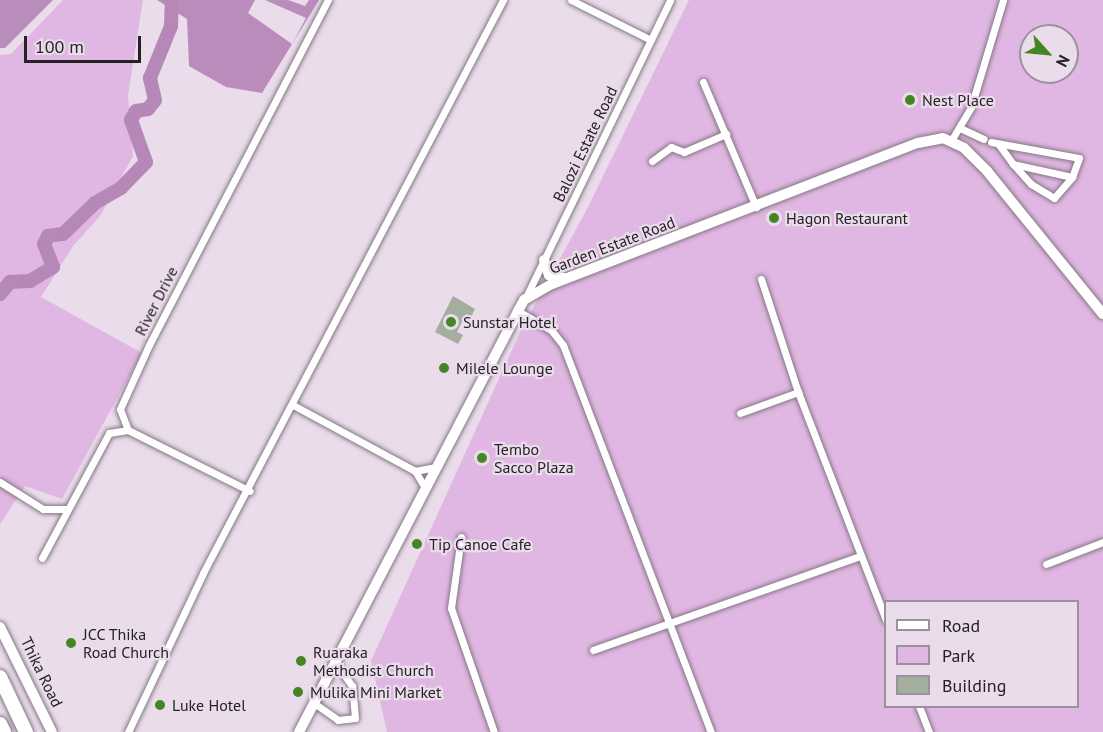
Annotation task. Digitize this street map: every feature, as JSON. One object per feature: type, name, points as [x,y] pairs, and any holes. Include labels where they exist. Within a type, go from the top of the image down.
[{"type":"highway","points":[[0,677],[26,732]]},
{"type":"highway","points":[[0,723],[4,732]]},
{"type":"street","name":"River Drive","points":[[128,430],[120,409],[328,0]]},
{"type":"street","points":[[128,732],[203,573],[250,491],[503,0]]},
{"type":"street","points":[[570,0],[651,40]]},
{"type":"street","name":"Balozi Estate Road","points":[[524,300],[670,0]]},
{"type":"street","points":[[1004,0],[960,128],[952,139],[987,171],[1103,314]]},
{"type":"street","points":[[704,81],[756,207]]},
{"type":"street","points":[[960,128],[999,145],[1072,154],[1078,158],[1072,177],[1054,198],[1031,184],[999,145]]},
{"type":"street","points":[[652,162],[671,147],[684,152],[726,134]]},
{"type":"street","name":"Garden Estate Road","points":[[524,300],[564,278],[756,207],[918,143],[952,139]]},
{"type":"street","points":[[1013,164],[1072,177]]},
{"type":"street","points":[[543,260],[549,275],[564,278]]},
{"type":"street","points":[[761,279],[798,392],[884,617]]},
{"type":"street","points":[[299,732],[428,491],[524,300]]},
{"type":"street","points":[[518,311],[552,331],[563,345],[672,624],[711,732]]},
{"type":"street","points":[[740,413],[798,392]]},
{"type":"street","points":[[293,405],[415,471],[428,491]]},
{"type":"street","points":[[42,558],[105,435],[128,430],[250,491]]},
{"type":"street","points":[[415,471],[440,466]]},
{"type":"street","points":[[0,482],[43,509],[66,509]]},
{"type":"street","points":[[461,537],[451,608],[494,732]]},
{"type":"street","points":[[1046,564],[1103,542]]},
{"type":"street","points":[[593,650],[860,556]]},
{"type":"street","name":"Thika Road","points":[[0,627],[52,732]]},
{"type":"street","points":[[314,703],[338,720],[355,718],[352,686],[335,662]]},
{"type":"street","points":[[920,708],[929,732]]},
{"type":"green space","points":[[63,0],[143,0],[128,95],[133,156],[100,216],[73,246],[41,297],[142,353],[62,499],[25,486],[0,524],[0,55],[11,54]]},
{"type":"green space","points":[[689,0],[1103,0],[1103,732],[387,732],[371,661],[520,332],[587,209]]},
{"type":"shaded area","points":[[0,0],[53,0],[5,48],[0,48]]},
{"type":"shaded area","points":[[157,0],[255,0],[248,13],[292,44],[306,18],[265,0],[288,0],[305,6],[309,0],[319,0],[262,93],[226,87],[189,66],[187,19]]},
{"type":"building","name":"Sunstar Hotel","points":[[453,296],[475,309],[471,317],[466,314],[457,332],[463,335],[458,344],[435,332]]},
{"type":"waterway","points":[[0,294],[10,282],[30,281],[53,267],[44,244],[48,236],[63,234],[95,203],[121,188],[146,162],[131,120],[136,111],[148,109],[155,100],[150,78],[171,26],[172,0]]},
{"type":"place","name":"Nest Place","points":[[910,100]]},
{"type":"place","name":"Hagon Restaurant","points":[[774,218]]},
{"type":"place","name":"Sunstar Hotel","points":[[451,322]]},
{"type":"place","name":"Milele Lounge","points":[[444,368]]},
{"type":"place","name":"Tembo Sacco Plaza","points":[[482,458]]},
{"type":"place","name":"Tip Canoe Cafe","points":[[417,544]]},
{"type":"place","name":"JCC Thika Road Church","points":[[71,643]]},
{"type":"place","name":"Ruaraka Methodist Church","points":[[301,661]]},
{"type":"place","name":"Mulika Mini Market","points":[[298,692]]},
{"type":"place","name":"Luke Hotel","points":[[160,705]]}]
